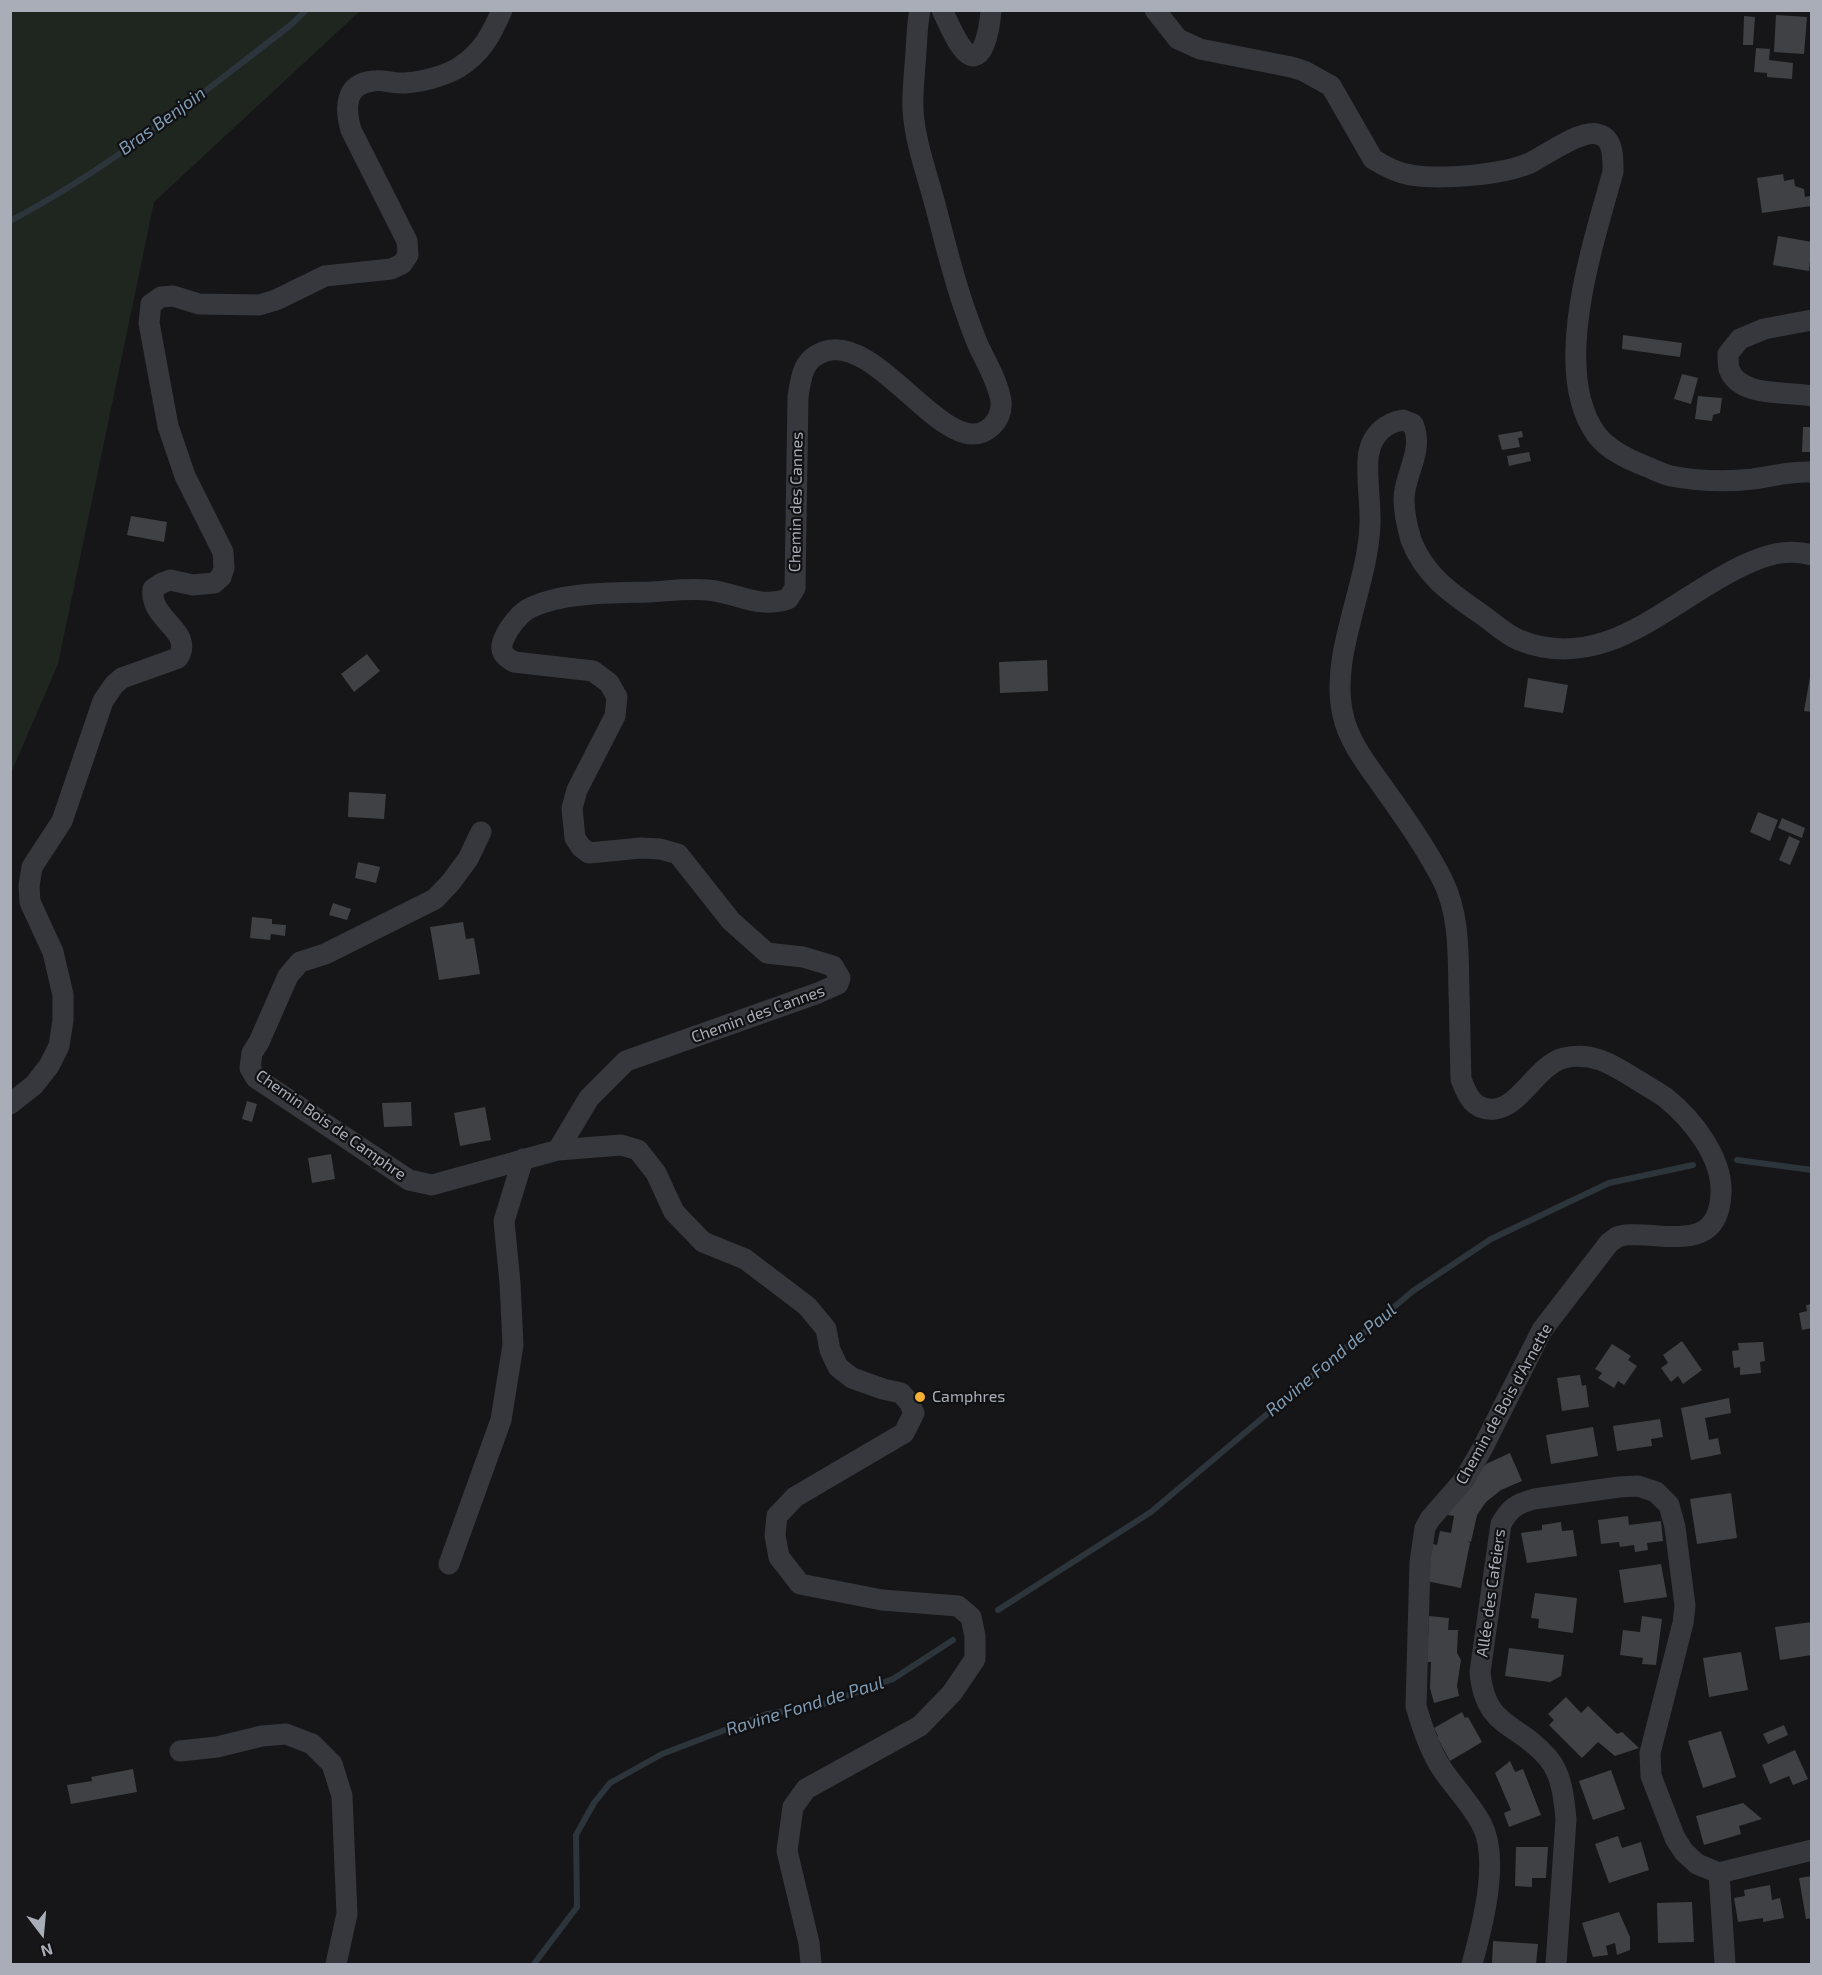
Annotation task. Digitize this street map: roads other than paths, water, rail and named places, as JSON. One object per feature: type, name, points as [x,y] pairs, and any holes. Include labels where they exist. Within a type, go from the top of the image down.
[{"type":"street","points":[[10,1104],[34,1085],[49,1066],[59,1046],[63,1020],[63,995],[53,952],[30,902],[29,886],[32,867],[62,821],[103,701],[122,678],[178,658],[183,650],[182,640],[155,607],[152,598],[153,589],[170,580],[193,585],[214,583],[221,577],[224,568],[223,552],[185,476],[168,426],[149,323],[151,304],[161,297],[173,296],[199,304],[259,305],[276,300],[325,276],[392,269],[402,264],[408,255],[406,241],[351,130],[346,114],[347,102],[355,88],[364,83],[374,80],[404,83],[432,78],[457,68],[476,54],[490,38],[502,10]]},
{"type":"street","name":"Chemin des Cannes","points":[[558,1150],[589,1098],[626,1061],[818,993],[838,984],[840,978],[833,966],[803,957],[767,953],[731,921],[678,854],[660,849],[641,848],[589,853],[581,848],[575,838],[572,808],[577,790],[615,716],[617,697],[609,682],[593,671],[514,662],[506,657],[502,649],[503,640],[522,613],[532,606],[579,595],[708,590],[756,602],[774,604],[788,599],[795,588],[798,397],[802,372],[809,360],[820,353],[833,349],[849,350],[870,360],[941,421],[957,431],[968,433],[986,431],[995,423],[1001,411],[999,394],[956,285],[914,123],[913,94],[920,10]]},
{"type":"street","points":[[942,10],[959,44],[967,53],[975,55],[987,42],[991,10]]},
{"type":"street","points":[[1155,10],[1179,39],[1200,49],[1291,67],[1331,87],[1373,159],[1409,175],[1426,177],[1500,173],[1528,163],[1585,134],[1598,134],[1610,142],[1614,156],[1614,172],[1584,277],[1576,343],[1576,370],[1580,397],[1596,434],[1626,459],[1669,476],[1714,481],[1753,479],[1791,471],[1812,472]]},
{"type":"street","points":[[1812,320],[1764,329],[1740,339],[1728,354],[1729,369],[1739,381],[1757,390],[1812,396]]},
{"type":"street","name":"Chemin de Bois d'Arnette","points":[[1472,1965],[1489,1882],[1491,1853],[1482,1825],[1441,1767],[1416,1706],[1420,1562],[1425,1528],[1464,1480],[1542,1330],[1609,1243],[1625,1235],[1692,1235],[1707,1230],[1717,1220],[1721,1207],[1722,1182],[1713,1156],[1696,1129],[1666,1099],[1606,1061],[1591,1056],[1560,1059],[1501,1107],[1482,1108],[1467,1096],[1461,1079],[1458,941],[1454,911],[1444,883],[1420,839],[1363,759],[1352,739],[1343,718],[1338,691],[1340,668],[1366,563],[1370,524],[1368,453],[1376,435],[1388,424],[1403,420],[1413,424],[1418,442],[1404,493],[1411,539],[1420,557],[1441,585],[1453,596],[1466,603],[1505,633],[1534,645],[1571,650],[1592,647],[1626,635],[1728,573],[1755,560],[1784,551],[1812,555]]},
{"type":"street","name":"Chemin Bois de Camphre","points":[[481,832],[468,859],[435,899],[325,954],[300,962],[288,976],[252,1053],[249,1068],[256,1078],[409,1180],[432,1185],[558,1150],[621,1145],[638,1150],[656,1173],[674,1212],[703,1242],[744,1259],[807,1306],[826,1329],[830,1350],[838,1367],[852,1378],[901,1393],[909,1402],[914,1413],[904,1433],[795,1497],[777,1516],[775,1535],[779,1557],[800,1584],[882,1600],[958,1606],[971,1617],[975,1636],[975,1659],[952,1693],[920,1726],[806,1789],[793,1807],[788,1851],[809,1942],[811,1965]]},
{"type":"street","points":[[449,1564],[501,1420],[513,1345],[504,1221],[523,1159]]},
{"type":"street","name":"Allée des Cafeiers","points":[[1556,1965],[1566,1819],[1564,1797],[1550,1760],[1537,1747],[1500,1720],[1487,1706],[1481,1689],[1480,1672],[1501,1524],[1508,1511],[1521,1503],[1608,1488],[1638,1486],[1656,1492],[1668,1505],[1675,1527],[1685,1606],[1683,1623],[1649,1764],[1651,1776],[1675,1838],[1684,1852],[1697,1864],[1719,1873]]},
{"type":"street","points":[[180,1751],[218,1747],[262,1736],[286,1734],[312,1744],[332,1764],[342,1796],[347,1914],[336,1965]]},
{"type":"street","points":[[1725,1965],[1719,1873],[1812,1850]]},
{"type":"waterway","name":"Bras Benjoin","points":[[10,221],[48,200],[120,153],[190,103],[292,24],[306,10]]},
{"type":"waterway","name":"Ravine Fond de Paul","points":[[1737,1160],[1812,1170]]},
{"type":"waterway","name":"Ravine Fond de Paul","points":[[998,1610],[1151,1512],[1413,1291],[1491,1239],[1609,1183],[1693,1165]]},
{"type":"waterway","name":"Ravine Fond de Paul","points":[[534,1964],[577,1907],[576,1835],[594,1803],[610,1783],[662,1754],[767,1714],[821,1705],[893,1679],[953,1640]]},
{"type":"place","name":"Camphres","points":[[920,1397]]}]
